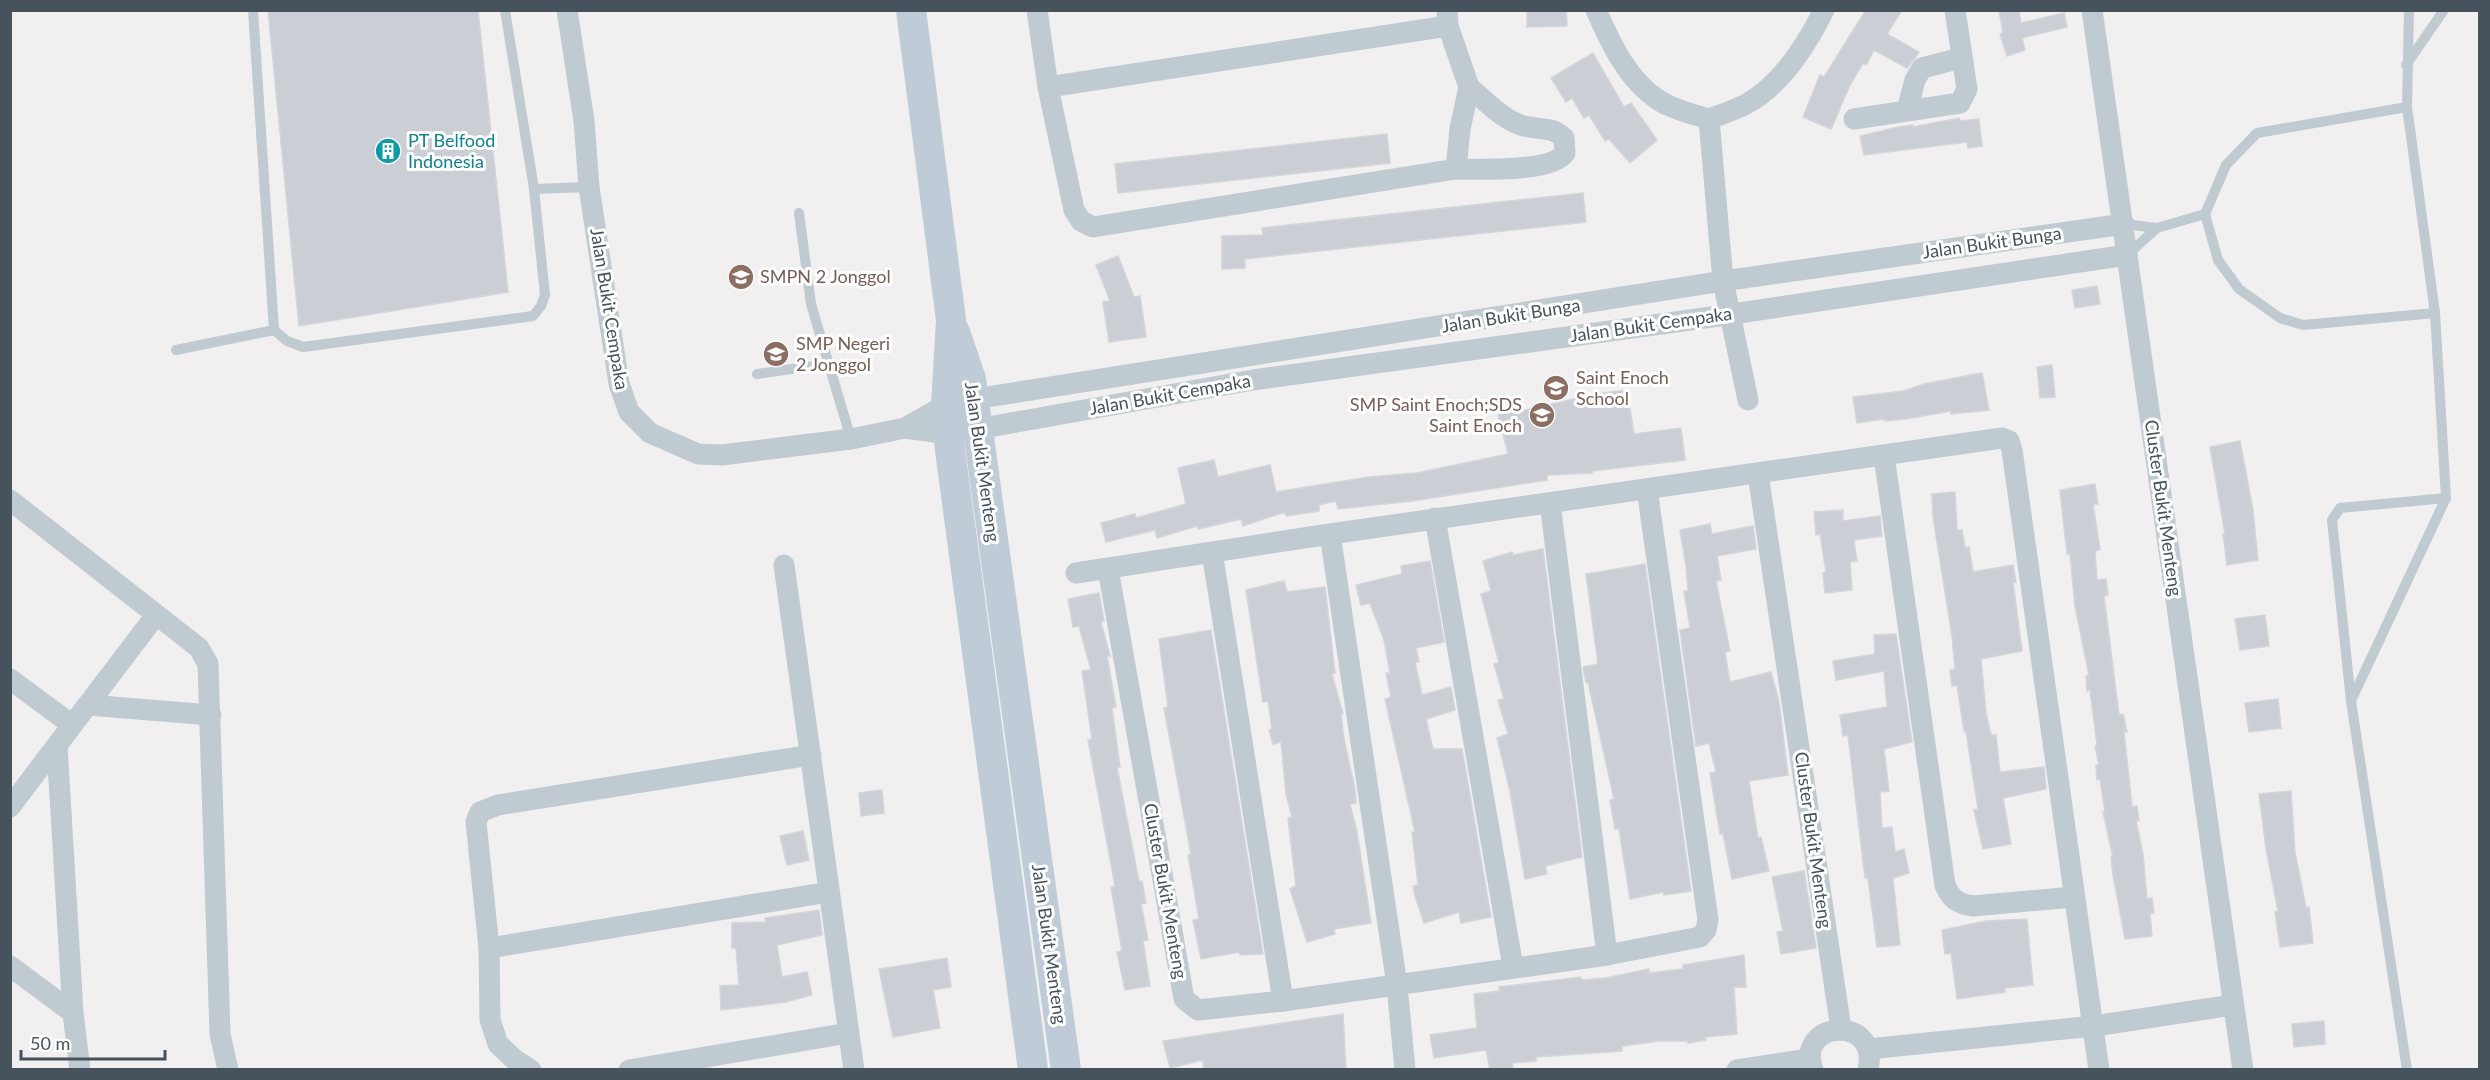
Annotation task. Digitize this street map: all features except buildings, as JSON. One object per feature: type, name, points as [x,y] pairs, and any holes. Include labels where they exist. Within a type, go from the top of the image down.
[{"type":"street","name":"Jalan Bukit Cempaka","points":[[567,10],[584,121],[589,187],[619,384],[629,412],[650,433],[698,454],[722,455],[851,439],[962,417],[1253,380],[1730,314],[2127,255]]},
{"type":"street","name":"Jalan Bukit Menteng","points":[[911,10],[951,320],[971,379],[962,417],[1033,1070]]},
{"type":"street","points":[[1037,10],[1048,87],[1074,210],[1082,221],[1093,227],[1456,169],[1503,169],[1551,163],[1565,153],[1564,138],[1559,133],[1523,126],[1501,115],[1469,87]]},
{"type":"street","points":[[1596,10],[1612,47],[1633,77],[1660,102],[1709,119],[1748,103],[1776,82],[1814,30],[1824,10]]},
{"type":"street","points":[[1854,119],[1960,103],[1967,89],[1955,10]]},
{"type":"street","name":"Cluster Bukit Menteng","points":[[2092,10],[2243,1070]]},
{"type":"street","points":[[1048,87],[1447,18],[1469,87],[1460,129],[1456,169]]},
{"type":"street","points":[[1907,110],[1915,80],[1922,68],[1961,58]]},
{"type":"street","points":[[1709,119],[1723,281],[1748,400]]},
{"type":"street","name":"Jalan Bukit Bunga","points":[[905,428],[1248,354],[1455,325],[1723,281],[2124,224]]},
{"type":"street","points":[[1455,325],[1459,351]]},
{"type":"street","points":[[1248,354],[1253,380]]},
{"type":"street","name":"Jalan Bukit Menteng","points":[[962,417],[1066,1070]]},
{"type":"street","points":[[1076,573],[1435,518],[1884,456],[1962,442],[2002,438],[2009,441],[2099,1070]]},
{"type":"street","points":[[1884,456],[1945,885],[1949,896],[1964,905],[1973,906],[2074,897]]},
{"type":"street","name":"Cluster Bukit Menteng","points":[[1758,474],[1841,1029]]},
{"type":"street","name":"Cluster Bukit Menteng","points":[[1108,569],[1184,999],[1198,1010],[1283,1001],[1607,955],[1700,937],[1706,930],[1708,920],[1647,489]]},
{"type":"street","points":[[10,500],[199,648],[208,664],[220,1034],[228,1070]]},
{"type":"street","points":[[1550,503],[1607,955]]},
{"type":"street","points":[[1435,518],[1514,967]]},
{"type":"street","points":[[1330,534],[1396,985],[1405,1070]]},
{"type":"street","points":[[1212,552],[1283,1001]]},
{"type":"street","points":[[784,566],[854,1070]]},
{"type":"street","points":[[10,807],[156,615]]},
{"type":"street","points":[[10,679],[72,725]]},
{"type":"street","points":[[88,705],[211,715]]},
{"type":"street","points":[[57,746],[73,1013],[80,1070]]},
{"type":"street","points":[[531,1070],[514,1059],[498,1044],[490,1020],[489,948],[476,831],[480,812],[498,805],[811,755]]},
{"type":"street","points":[[489,948],[829,892]]},
{"type":"street","points":[[10,966],[73,1013]]},
{"type":"street","points":[[1737,1070],[1811,1064],[1812,1047],[1819,1037],[1829,1030],[1853,1031],[1862,1038],[1868,1059],[2233,1005]]},
{"type":"street","points":[[629,1070],[848,1033]]},
{"type":"lane","points":[[253,10],[274,330],[287,340],[303,347],[533,316],[542,306],[545,296],[534,189],[505,10]]},
{"type":"lane","points":[[2351,702],[2446,498],[2435,313],[2407,107],[2406,65],[2409,10]]},
{"type":"lane","points":[[2406,65],[2444,10]]},
{"type":"lane","points":[[2407,107],[2257,133],[2226,165],[2205,214],[2218,260],[2239,289],[2280,318],[2303,325],[2435,313]]},
{"type":"lane","points":[[534,189],[589,187]]},
{"type":"lane","points":[[799,213],[811,304],[851,439]]},
{"type":"lane","points":[[2124,224],[2157,228],[2205,214]]},
{"type":"lane","points":[[2127,255],[2157,228]]},
{"type":"lane","points":[[176,350],[274,330]]},
{"type":"lane","points":[[757,374],[827,364]]},
{"type":"lane","points":[[2407,1070],[2351,702],[2332,520],[2340,508],[2446,498]]},
{"type":"place","name":"PT Belfood Indonesia","points":[[388,151]]},
{"type":"place","name":"SMPN 2 Jonggol","points":[[741,277]]},
{"type":"place","name":"SMP Negeri 2 Jonggol","points":[[776,354]]},
{"type":"place","name":"Saint Enoch School","points":[[1556,388]]},
{"type":"place","name":"SMP Saint Enoch;SDS Saint Enoch","points":[[1542,415]]}]
